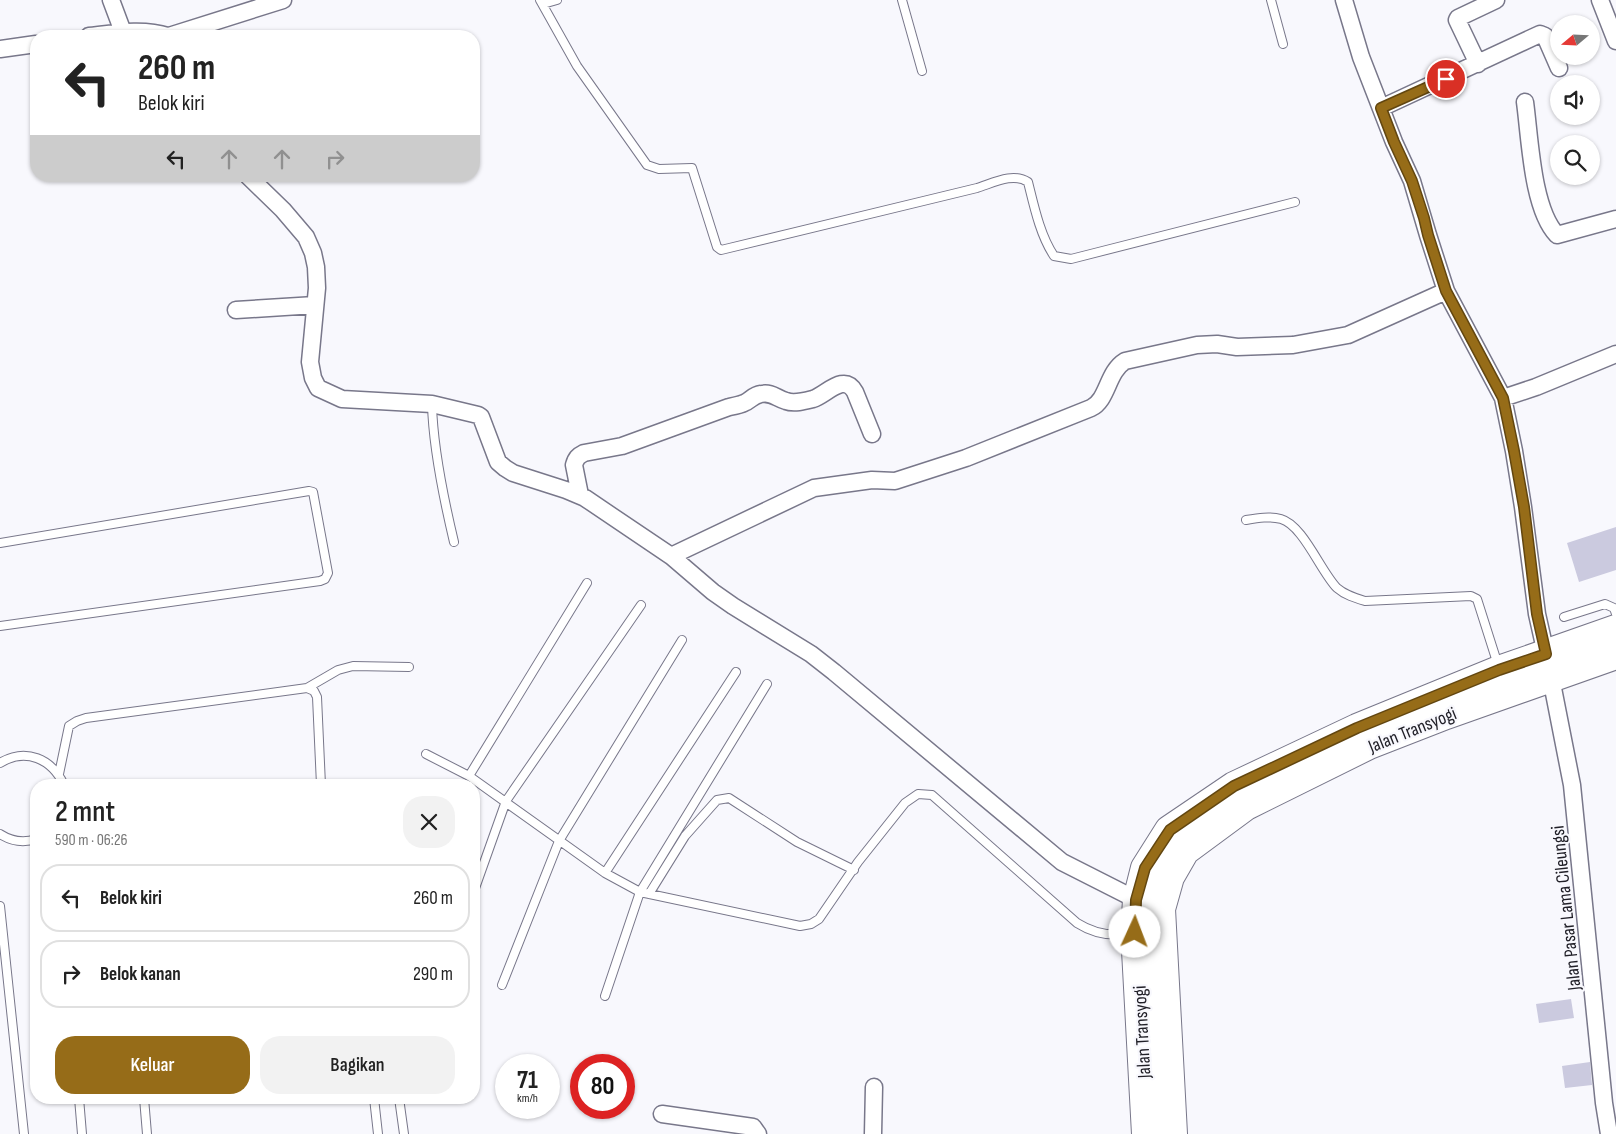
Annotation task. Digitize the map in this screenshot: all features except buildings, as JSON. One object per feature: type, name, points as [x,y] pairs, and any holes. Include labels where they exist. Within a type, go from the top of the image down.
[{"type":"highway","name":"Jalan Transyogi","points":[[1173,1134],[1161,909],[1170,877],[1185,851],[1246,806],[1369,745],[1446,715],[1548,666],[1616,630]]},
{"type":"highway","name":"Jalan Transyogi","points":[[1146,1134],[1135,932],[1136,900],[1145,868],[1170,830],[1234,786],[1357,728],[1499,670],[1548,666],[1616,655]]},
{"type":"street","points":[[111,0],[122,30]]},
{"type":"street","points":[[188,30],[283,0]]},
{"type":"street","name":"Jalan Pasar Lama Cileungsi","points":[[1344,0],[1360,57],[1394,142],[1412,181],[1446,291],[1503,398],[1524,507],[1537,614],[1572,785],[1604,1103],[1609,1134]]},
{"type":"street","points":[[1478,64],[1458,18],[1496,0]]},
{"type":"street","points":[[1600,0],[1616,41]]},
{"type":"street","points":[[1381,108],[1540,34],[1545,36],[1559,68]]},
{"type":"street","points":[[0,49],[30,45]]},
{"type":"street","points":[[1525,102],[1537,191],[1550,227],[1557,235],[1616,219]]},
{"type":"street","points":[[254,182],[283,210],[306,237],[313,253],[316,266],[315,305],[310,362],[313,378],[318,388],[342,399],[432,404],[481,417],[498,462],[513,473],[580,496],[671,556],[713,592],[811,654],[1062,862],[1136,900]]},
{"type":"street","points":[[671,556],[814,488],[872,480],[895,481],[966,458],[1093,407],[1097,404],[1116,368],[1125,361],[1197,345],[1217,344],[1237,347],[1293,345],[1348,335],[1446,291]]},
{"type":"street","points":[[236,310],[315,305]]},
{"type":"street","points":[[1503,398],[1536,387],[1616,354]]},
{"type":"street","points":[[580,496],[574,465],[575,460],[584,453],[622,446],[729,407],[745,403],[756,395],[769,393],[784,401],[801,401],[814,398],[831,388],[846,384],[852,386],[872,434]]},
{"type":"street","points":[[873,1134],[874,1087]]},
{"type":"street","points":[[662,1114],[753,1127],[758,1134]]},
{"type":"lane","points":[[557,0],[541,2],[577,66],[647,165],[659,169],[692,168],[717,247],[721,250],[977,188],[1014,177],[1023,178],[1028,182],[1037,215],[1049,248],[1054,256],[1071,259],[1295,202]]},
{"type":"lane","points":[[902,0],[922,71]]},
{"type":"lane","points":[[1271,0],[1283,44]]},
{"type":"lane","points":[[432,404],[432,420],[446,510],[454,542]]},
{"type":"lane","points":[[0,543],[313,492],[328,573],[325,579],[320,581],[0,626]]},
{"type":"lane","points":[[1246,520],[1269,517],[1283,519],[1292,525],[1302,536],[1337,588],[1348,596],[1365,601],[1471,596],[1477,599],[1499,670]]},
{"type":"lane","points":[[469,776],[587,583]]},
{"type":"lane","points":[[1564,617],[1605,604],[1614,608],[1616,614]]},
{"type":"lane","points":[[480,874],[506,802],[640,605]]},
{"type":"lane","points":[[502,984],[559,841],[682,640]]},
{"type":"lane","points":[[59,774],[70,726],[86,718],[307,688],[338,670],[352,666],[409,667]]},
{"type":"lane","points":[[605,873],[736,672]]},
{"type":"lane","points":[[605,996],[640,892],[767,684]]},
{"type":"lane","points":[[307,688],[314,691],[317,697],[321,779]]},
{"type":"lane","points":[[426,754],[473,779]]},
{"type":"lane","points":[[0,763],[7,758],[22,755],[36,757],[49,764],[61,779]]},
{"type":"lane","points":[[480,784],[605,873],[640,892],[800,926],[816,922],[819,919],[858,862],[905,803],[918,794],[932,795],[1077,923],[1089,931],[1106,934],[1135,932]]},
{"type":"lane","points":[[649,894],[686,836],[717,800],[725,798],[729,798],[797,842],[854,870]]},
{"type":"lane","points":[[0,834],[16,841],[30,842]]},
{"type":"lane","points":[[0,906],[3,957],[24,1134]]},
{"type":"lane","points":[[80,1104],[82,1134]]},
{"type":"lane","points":[[144,1104],[147,1134]]},
{"type":"lane","points":[[375,1104],[378,1134]]},
{"type":"lane","points":[[400,1104],[404,1134]]},
{"type":"route","points":[[1135,932],[1136,900],[1145,868],[1170,830],[1234,786],[1357,728],[1499,670],[1546,654],[1537,614],[1524,507],[1510,426],[1503,398],[1446,291],[1412,181],[1381,108],[1446,79]]}]
